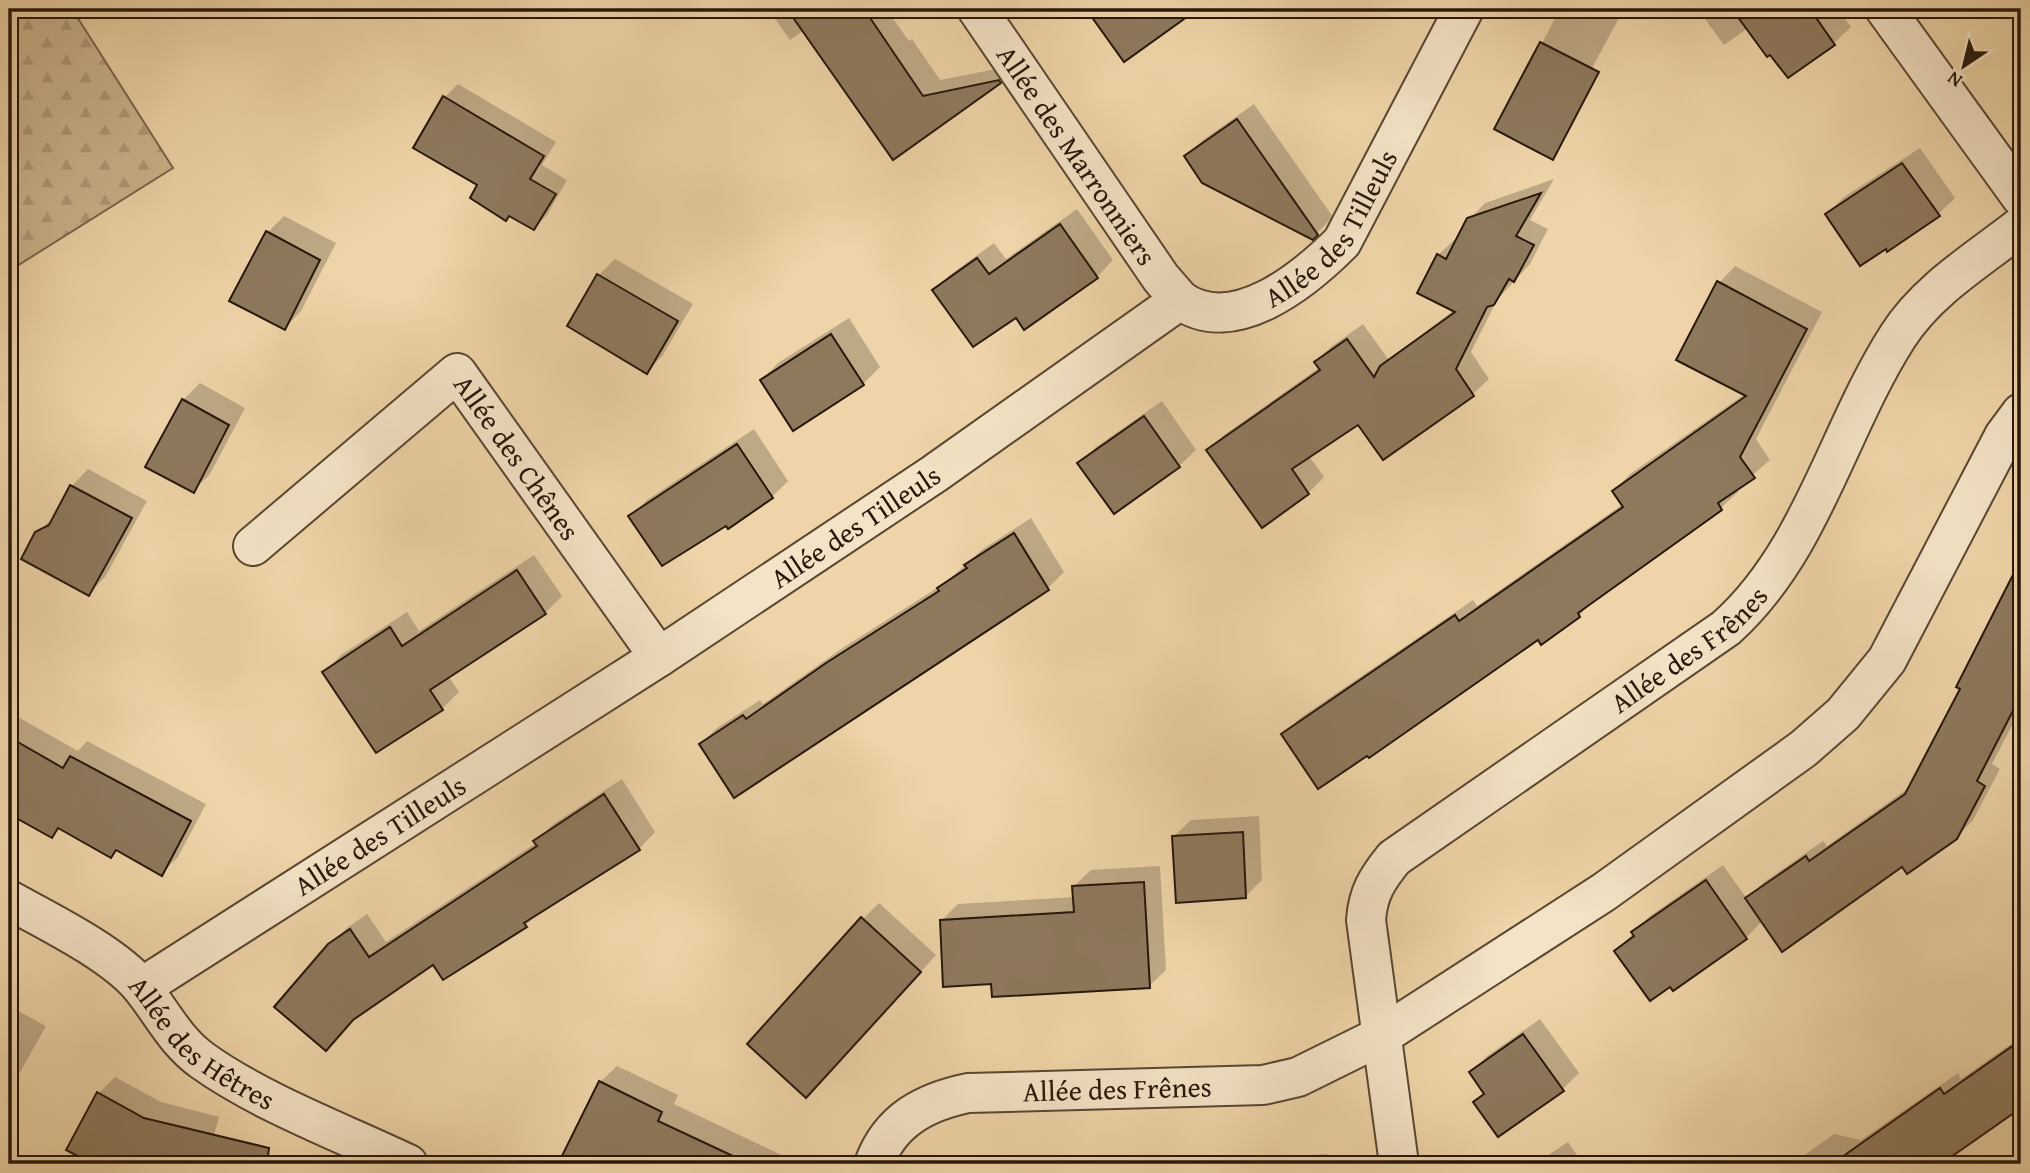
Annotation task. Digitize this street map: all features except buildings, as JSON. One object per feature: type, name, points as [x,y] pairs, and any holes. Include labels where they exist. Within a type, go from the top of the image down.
[{"type":"street","name":"Allée des Marronniers","points":[[977,9],[1161,278],[1180,300]]},
{"type":"street","name":"Allée des Tilleuls","points":[[142,987],[659,657],[933,474],[1180,300],[1195,311],[1217,315],[1244,311],[1317,267],[1334,250],[1358,213],[1464,9]]},
{"type":"street","points":[[1885,9],[2021,197]]},
{"type":"street","name":"Allée des Frênes","points":[[1381,1036],[1366,920],[1368,898],[1375,881],[1394,859],[1715,636],[1746,610],[1781,565],[1897,337],[1933,296],[2021,226]]},
{"type":"street","name":"Allée des Chênes","points":[[253,546],[457,373],[659,657]]},
{"type":"street","name":"Allée des Frênes","points":[[874,1164],[888,1138],[902,1121],[917,1109],[940,1099],[968,1093],[1263,1085],[1298,1077],[1381,1036],[1604,892],[1803,749],[1843,715],[1887,660],[2004,436],[2021,413]]},
{"type":"street","name":"Allée des Hêtres","points":[[9,901],[92,946],[142,987],[177,1038],[202,1060],[236,1082],[408,1164]]},
{"type":"street","points":[[1381,1036],[1399,1164]]},
{"type":"green space","points":[[9,9],[72,9],[173,168],[9,271]]}]
